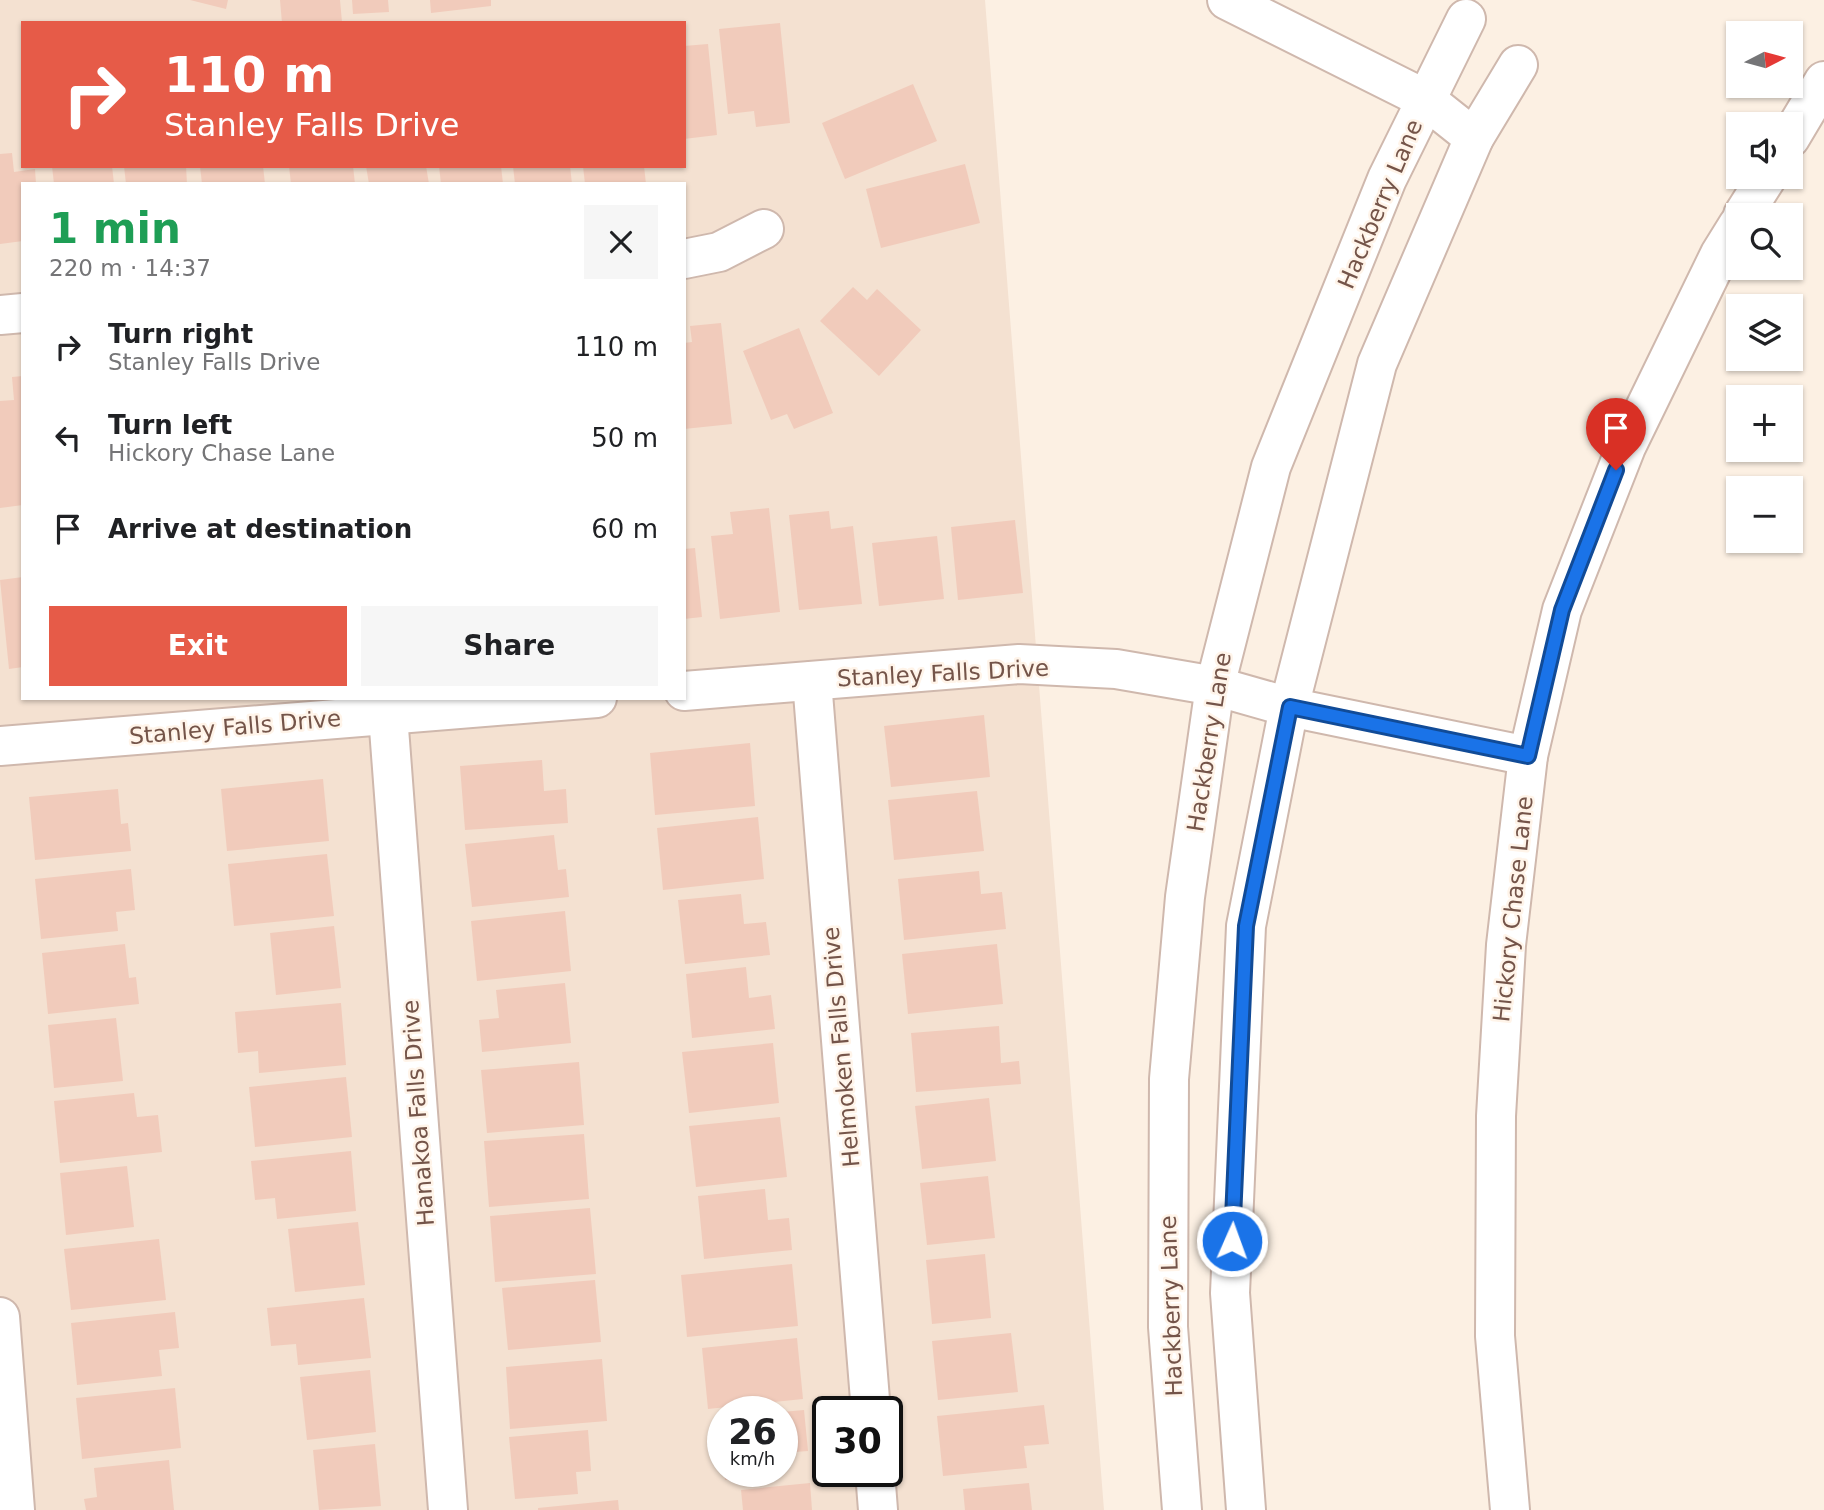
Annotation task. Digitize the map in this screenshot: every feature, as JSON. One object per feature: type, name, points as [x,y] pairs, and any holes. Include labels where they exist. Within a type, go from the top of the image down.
[{"type":"street","points":[[1227,0],[1425,99],[1474,138]]},
{"type":"street","name":"Hackberry Lane","points":[[1182,1510],[1168,1327],[1169,1079],[1185,897],[1215,686],[1271,467],[1387,179],[1466,19]]},
{"type":"street","points":[[1246,1510],[1230,1293],[1246,926],[1290,707],[1377,364],[1474,138],[1518,65]]},
{"type":"street","points":[[1803,117],[1824,82]]},
{"type":"street","points":[[686,259],[719,252],[764,229]]},
{"type":"street","name":"Hickory Chase Lane","points":[[1510,1510],[1494,1336],[1496,1116],[1506,945],[1528,756],[1562,610],[1626,447],[1726,244]]},
{"type":"street","points":[[0,315],[21,313]]},
{"type":"street","name":"Stanley Falls Drive","points":[[686,691],[1019,664],[1116,669],[1215,686],[1290,707],[1528,756]]},
{"type":"street","name":"Helmoken Falls Drive","points":[[812,681],[869,1396]]},
{"type":"street","name":"Stanley Falls Drive","points":[[0,746],[572,700]]},
{"type":"street","name":"Hanakoa Falls Drive","points":[[388,715],[448,1510]]},
{"type":"street","points":[[0,1317],[15,1510]]},
{"type":"street","points":[[876,1487],[878,1510]]},
{"type":"shaded area","points":[[0,0],[985,0],[1104,1510],[0,1510]]},
{"type":"building","points":[[190,0],[228,0],[226,9]]},
{"type":"building","points":[[280,0],[340,0],[342,21],[282,21]]},
{"type":"building","points":[[352,0],[388,0],[389,12],[353,14]]},
{"type":"building","points":[[430,0],[491,0],[491,6],[431,13]]},
{"type":"building","points":[[780,23],[790,123],[756,127],[754,111],[728,114],[719,29]]},
{"type":"building","points":[[708,44],[717,135],[686,139],[686,46]]},
{"type":"building","points":[[913,84],[937,141],[845,179],[822,123]]},
{"type":"building","points":[[12,153],[14,172],[35,169],[36,182],[21,182],[21,241],[0,244],[0,154]]},
{"type":"building","points":[[965,164],[980,223],[881,248],[866,189]]},
{"type":"building","points":[[52,168],[112,168],[114,182],[54,182]]},
{"type":"building","points":[[124,168],[186,168],[187,182],[126,182]]},
{"type":"building","points":[[200,168],[263,168],[265,182],[202,182]]},
{"type":"building","points":[[289,168],[353,168],[355,182],[291,182]]},
{"type":"building","points":[[366,168],[426,168],[429,182],[369,182]]},
{"type":"building","points":[[439,168],[501,168],[503,182],[441,182]]},
{"type":"building","points":[[513,168],[570,168],[572,182],[515,182]]},
{"type":"building","points":[[583,168],[644,168],[646,182],[585,182]]},
{"type":"building","points":[[853,287],[867,300],[877,289],[921,330],[879,376],[820,321]]},
{"type":"building","points":[[721,323],[732,424],[686,429],[686,343],[692,342],[690,326]]},
{"type":"building","points":[[799,328],[833,413],[794,429],[787,414],[771,420],[743,351]]},
{"type":"building","points":[[21,376],[21,505],[0,508],[0,401],[14,400],[12,377]]},
{"type":"building","points":[[769,508],[780,612],[720,619],[711,536],[733,534],[730,512]]},
{"type":"building","points":[[829,511],[831,529],[853,526],[862,604],[799,610],[789,515]]},
{"type":"building","points":[[1015,520],[1023,593],[958,600],[951,527]]},
{"type":"building","points":[[937,536],[944,599],[879,606],[872,543]]},
{"type":"building","points":[[695,548],[702,617],[686,619],[686,549]]},
{"type":"building","points":[[21,577],[21,667],[9,669],[0,580]]},
{"type":"building","points":[[984,715],[990,777],[891,787],[884,726]]},
{"type":"building","points":[[750,743],[755,806],[655,815],[650,753]]},
{"type":"building","points":[[542,760],[544,791],[566,789],[568,823],[465,830],[460,766]]},
{"type":"building","points":[[323,779],[329,841],[227,851],[221,789]]},
{"type":"building","points":[[118,789],[121,824],[128,823],[131,851],[35,860],[29,797]]},
{"type":"building","points":[[977,791],[984,851],[894,860],[888,800]]},
{"type":"building","points":[[758,817],[764,879],[663,890],[657,828]]},
{"type":"building","points":[[554,835],[558,870],[566,869],[569,897],[472,907],[465,844]]},
{"type":"building","points":[[327,854],[334,916],[234,926],[228,864]]},
{"type":"building","points":[[131,869],[135,910],[116,912],[118,931],[41,939],[35,879]]},
{"type":"building","points":[[979,871],[981,894],[1002,892],[1006,929],[904,940],[898,879]]},
{"type":"building","points":[[741,894],[744,924],[766,922],[770,955],[685,964],[678,900]]},
{"type":"building","points":[[565,911],[571,971],[477,981],[471,921]]},
{"type":"building","points":[[334,926],[341,988],[276,995],[270,933]]},
{"type":"building","points":[[125,944],[129,978],[136,977],[139,1004],[48,1014],[42,953]]},
{"type":"building","points":[[997,944],[1003,1004],[908,1014],[902,954]]},
{"type":"building","points":[[746,967],[749,998],[771,995],[775,1029],[692,1038],[686,974]]},
{"type":"building","points":[[565,983],[571,1043],[482,1052],[479,1020],[499,1018],[496,990]]},
{"type":"building","points":[[341,1003],[346,1065],[259,1073],[258,1051],[238,1053],[235,1012]]},
{"type":"building","points":[[116,1018],[123,1081],[54,1088],[48,1025]]},
{"type":"building","points":[[999,1026],[1001,1063],[1019,1061],[1021,1084],[916,1092],[911,1033]]},
{"type":"building","points":[[773,1043],[779,1103],[689,1113],[682,1052]]},
{"type":"building","points":[[579,1062],[584,1125],[487,1133],[481,1070]]},
{"type":"building","points":[[346,1077],[352,1137],[255,1147],[249,1087]]},
{"type":"building","points":[[134,1093],[137,1117],[158,1115],[162,1152],[60,1163],[54,1101]]},
{"type":"building","points":[[989,1098],[996,1161],[922,1169],[915,1106]]},
{"type":"building","points":[[780,1117],[787,1177],[696,1187],[689,1126]]},
{"type":"building","points":[[584,1134],[589,1199],[489,1207],[484,1141]]},
{"type":"building","points":[[351,1151],[356,1211],[277,1219],[275,1198],[255,1200],[251,1161]]},
{"type":"building","points":[[127,1166],[134,1227],[66,1235],[60,1173]]},
{"type":"building","points":[[988,1176],[995,1238],[927,1245],[920,1183]]},
{"type":"building","points":[[765,1189],[768,1220],[789,1218],[792,1250],[704,1259],[698,1196]]},
{"type":"building","points":[[590,1208],[596,1274],[495,1282],[490,1216]]},
{"type":"building","points":[[358,1222],[365,1285],[295,1292],[288,1229]]},
{"type":"building","points":[[159,1239],[166,1300],[71,1310],[64,1249]]},
{"type":"building","points":[[985,1254],[991,1318],[932,1324],[926,1260]]},
{"type":"building","points":[[792,1264],[798,1326],[687,1337],[681,1275]]},
{"type":"building","points":[[595,1280],[601,1342],[508,1350],[502,1288]]},
{"type":"building","points":[[364,1298],[371,1358],[298,1365],[296,1344],[271,1346],[267,1308]]},
{"type":"building","points":[[175,1312],[179,1348],[159,1350],[162,1376],[77,1385],[71,1323]]},
{"type":"building","points":[[1011,1333],[1018,1392],[938,1400],[932,1341]]},
{"type":"building","points":[[797,1338],[803,1399],[798,1400],[798,1396],[707,1396],[707,1399],[702,1348]]},
{"type":"building","points":[[602,1359],[607,1421],[510,1429],[506,1367]]},
{"type":"building","points":[[370,1370],[376,1432],[307,1440],[300,1377]]},
{"type":"building","points":[[175,1388],[181,1448],[82,1459],[76,1398]]},
{"type":"building","points":[[1044,1405],[1049,1444],[1024,1446],[1027,1468],[943,1476],[937,1416]]},
{"type":"building","points":[[804,1410],[808,1451],[798,1452],[798,1411]]},
{"type":"building","points":[[588,1430],[591,1471],[576,1472],[578,1494],[515,1499],[509,1437]]},
{"type":"building","points":[[375,1444],[381,1506],[319,1510],[313,1450]]},
{"type":"building","points":[[169,1460],[174,1510],[86,1510],[84,1499],[97,1497],[94,1468]]},
{"type":"building","points":[[810,1483],[812,1510],[743,1510],[741,1490],[798,1487],[798,1484]]},
{"type":"building","points":[[1029,1483],[1032,1510],[965,1510],[963,1489]]},
{"type":"building","points":[[618,1500],[619,1510],[538,1510],[538,1508]]},
{"type":"route","points":[[1232,1241],[1246,926],[1290,707],[1528,756],[1562,610],[1616,470]]}]
